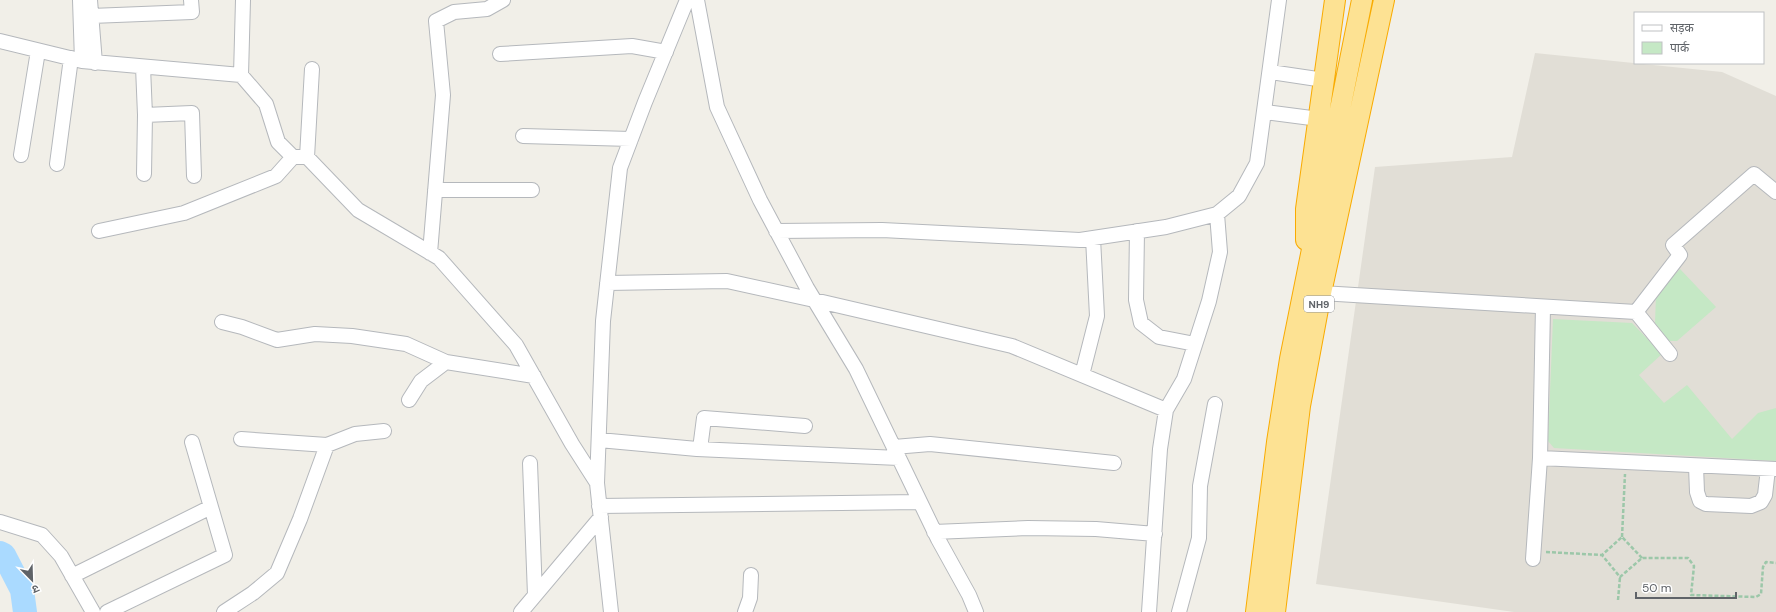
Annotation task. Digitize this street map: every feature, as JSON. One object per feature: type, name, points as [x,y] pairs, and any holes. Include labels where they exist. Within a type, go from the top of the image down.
[{"type":"highway","points":[[1313,291],[1306,209],[1335,0]]},
{"type":"highway","name":"NH9","points":[[1256,612],[1268,589],[1300,406],[1313,291],[1362,0]]},
{"type":"highway","name":"NH9","points":[[1313,291],[1384,0]]},
{"type":"highway","name":"NH9","points":[[1268,589],[1275,612]]},
{"type":"street","points":[[80,0],[83,61]]},
{"type":"street","points":[[57,164],[83,61],[91,16],[90,0]]},
{"type":"street","points":[[91,16],[192,12],[191,0]]},
{"type":"street","points":[[243,0],[241,75],[266,104],[278,142],[300,157],[358,210],[439,258],[516,345],[572,444],[597,484]]},
{"type":"street","points":[[430,253],[443,95],[436,22],[454,12],[487,9],[502,0]]},
{"type":"street","points":[[611,612],[597,484],[603,321],[620,168],[630,139],[687,0]]},
{"type":"street","points":[[697,0],[717,107],[760,200],[814,300],[856,369],[934,532],[969,595],[976,612]]},
{"type":"street","points":[[776,231],[882,230],[1073,240],[1166,226],[1217,214],[1239,196],[1257,163],[1279,0]]},
{"type":"street","points":[[0,42],[83,61],[241,75]]},
{"type":"street","points":[[500,54],[632,46],[666,52]]},
{"type":"street","points":[[21,155],[38,50]]},
{"type":"street","points":[[143,67],[145,116],[144,174]]},
{"type":"street","points":[[99,231],[184,214],[276,176],[300,157],[312,69]]},
{"type":"street","points":[[1270,72],[1324,80]]},
{"type":"street","points":[[1265,112],[1319,119]]},
{"type":"street","points":[[145,116],[192,113],[194,176]]},
{"type":"street","points":[[523,136],[630,139]]},
{"type":"street","points":[[1636,312],[1680,255],[1673,245],[1754,174],[1776,192]]},
{"type":"street","points":[[435,190],[532,190]]},
{"type":"street","points":[[1149,612],[1160,449],[1166,410],[1184,379],[1209,301],[1220,252],[1217,214]]},
{"type":"street","points":[[1137,231],[1136,300],[1141,323],[1159,337],[1195,344]]},
{"type":"street","points":[[1082,375],[1097,316],[1093,238]]},
{"type":"street","points":[[607,283],[727,281],[814,300],[1012,346],[1166,410]]},
{"type":"street","points":[[1313,291],[1636,312],[1670,354]]},
{"type":"street","points":[[1533,555],[1540,458],[1543,307]]},
{"type":"street","points":[[222,322],[242,327],[277,340],[315,334],[352,336],[406,344],[446,362],[534,376]]},
{"type":"street","points":[[409,400],[422,381],[446,362]]},
{"type":"street","points":[[1179,612],[1199,538],[1200,486],[1215,404]]},
{"type":"street","points":[[700,449],[704,418],[805,426]]},
{"type":"street","points":[[241,439],[327,444],[355,434],[384,431]]},
{"type":"street","points":[[599,440],[700,449],[896,453],[930,444],[1114,463]]},
{"type":"street","points":[[107,612],[225,555],[192,442]]},
{"type":"street","points":[[224,612],[253,593],[277,573],[300,519],[327,444]]},
{"type":"street","points":[[1540,458],[1772,469],[1765,495],[1761,502],[1751,506],[1706,504],[1700,501],[1697,492],[1696,466]]},
{"type":"street","points":[[530,463],[535,595]]},
{"type":"street","points":[[600,512],[920,502]]},
{"type":"street","points":[[72,576],[211,507]]},
{"type":"street","points":[[521,612],[600,512]]},
{"type":"street","points":[[0,522],[42,535],[61,556],[92,612]]},
{"type":"street","points":[[934,532],[1028,528],[1096,529],[1155,534]]},
{"type":"street","points":[[744,612],[750,598],[751,575]]},
{"type":"path","points":[[1533,555],[1602,555],[1622,537],[1626,462]]},
{"type":"path","points":[[1622,537],[1642,558]]},
{"type":"path","points":[[1602,555],[1620,576],[1618,600]]},
{"type":"path","points":[[1620,576],[1642,558],[1688,558],[1694,566],[1691,595],[1756,597],[1761,594],[1763,567],[1766,562],[1776,563]]},
{"type":"shaded area","points":[[1535,53],[1722,72],[1776,96],[1776,612],[1514,612],[1316,584],[1375,167],[1512,157]]},
{"type":"green space","points":[[1680,269],[1716,307],[1677,341],[1669,341],[1655,323],[1656,294]]},
{"type":"green space","points":[[1553,319],[1632,323],[1662,354],[1639,375],[1664,403],[1687,385],[1732,439],[1758,413],[1776,408],[1776,461],[1554,448],[1548,441]]},
{"type":"waterway","points":[[0,553],[4,555],[22,590],[25,612]]}]
